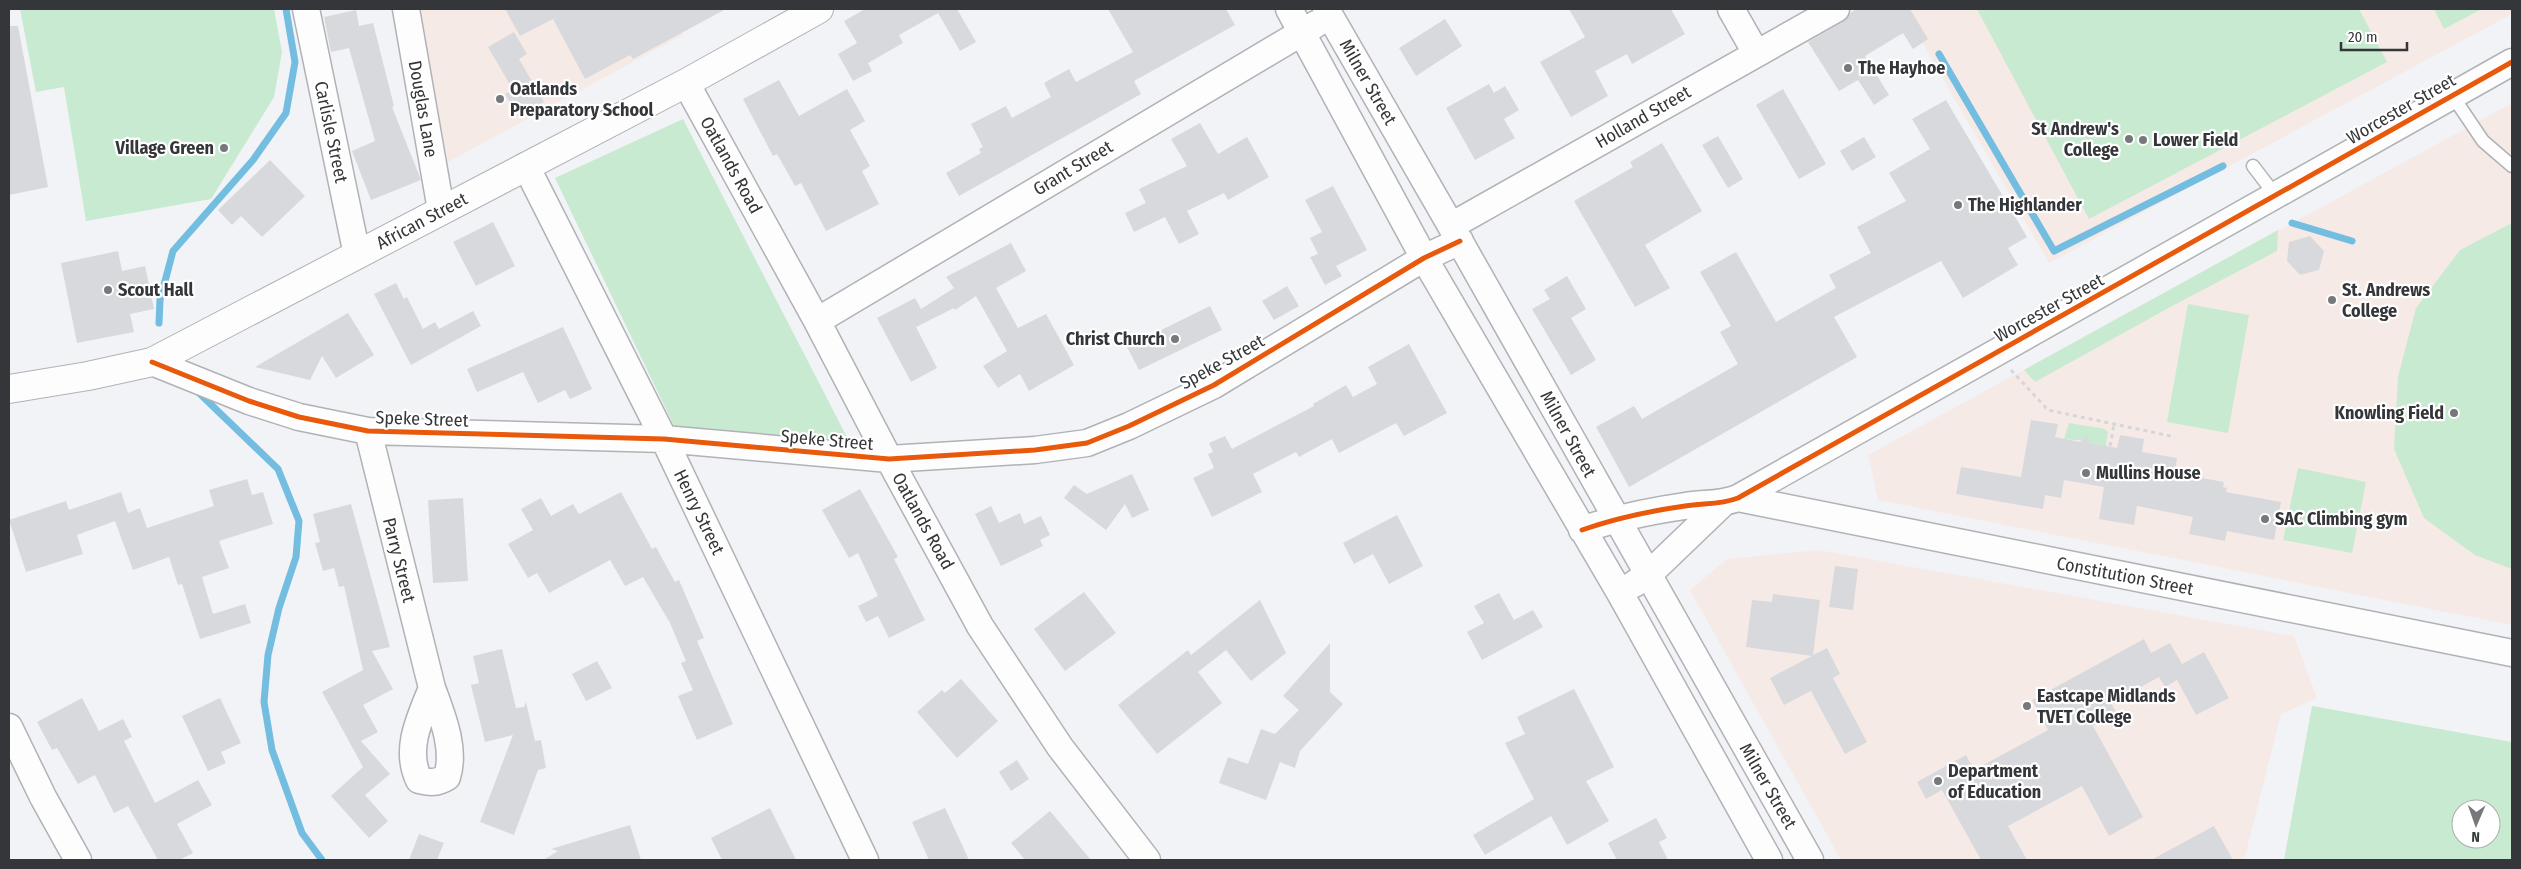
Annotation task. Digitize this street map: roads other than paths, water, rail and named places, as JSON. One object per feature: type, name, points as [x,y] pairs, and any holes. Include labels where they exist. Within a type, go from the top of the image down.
[{"type":"street","name":"Carlisle Street","points":[[306,9],[357,255]]},
{"type":"street","name":"Douglas Lane","points":[[406,9],[441,210]]},
{"type":"street","name":"African Street","points":[[9,389],[88,376],[152,362],[686,84],[819,9]]},
{"type":"street","name":"Milner Street","points":[[1289,9],[1424,258],[1620,593],[1769,860]]},
{"type":"street","points":[[1731,9],[1756,53]]},
{"type":"street","name":"Holland Street","points":[[1455,233],[1756,53],[1836,9]]},
{"type":"street","name":"Milner Street","points":[[1328,12],[1810,860]]},
{"type":"street","name":"Grant Street","points":[[817,321],[1302,32],[1328,12]]},
{"type":"street","name":"Worcester Street","points":[[1620,593],[1648,575],[1730,501],[2512,62]]},
{"type":"street","name":"Oatlands Road","points":[[686,84],[817,321],[889,459],[980,626],[1060,747],[1147,860]]},
{"type":"street","name":"Henry Street","points":[[526,166],[664,439],[865,860]]},
{"type":"street","name":"Speke Street","points":[[152,362],[249,401],[299,417],[368,431],[664,439],[889,459],[1035,450],[1087,443],[1129,426],[1214,385],[1424,258],[1455,233]]},
{"type":"street","name":"Parry Street","points":[[368,431],[432,688]]},
{"type":"street","name":"Worcester Street","points":[[1582,530],[1616,518],[1687,505],[1730,501]]},
{"type":"street","name":"Constitution Street","points":[[1730,501],[2512,653]]},
{"type":"street","points":[[9,727],[43,797],[78,860]]},
{"type":"lane","points":[[2452,95],[2482,141],[2512,166]]},
{"type":"lane","points":[[2253,166],[2276,196]]},
{"type":"waterway","points":[[159,323],[160,300],[173,251],[253,160],[286,113],[295,62],[286,9]]},
{"type":"waterway","points":[[1939,54],[2054,251],[2223,166]]},
{"type":"waterway","points":[[2292,223],[2352,241]]},
{"type":"waterway","points":[[197,391],[278,469],[299,521],[296,557],[279,608],[268,655],[264,702],[272,750],[302,833],[322,860]]},
{"type":"place","name":"The Hayhoe","points":[[1848,68]]},
{"type":"place","name":"Oatlands Preparatory School","points":[[500,99]]},
{"type":"place","name":"St Andrew's College","points":[[2129,139]]},
{"type":"place","name":"Lower Field","points":[[2143,140]]},
{"type":"place","name":"Village Green","points":[[224,148]]},
{"type":"place","name":"The Highlander","points":[[1958,205]]},
{"type":"place","name":"Scout Hall","points":[[108,290]]},
{"type":"place","name":"St. Andrews College","points":[[2332,300]]},
{"type":"place","name":"Christ Church","points":[[1175,339]]},
{"type":"place","name":"Knowling Field","points":[[2454,413]]},
{"type":"place","name":"Mullins House","points":[[2086,473]]},
{"type":"place","name":"SAC Climbing gym","points":[[2265,519]]},
{"type":"place","name":"Eastcape Midlands TVET College","points":[[2027,706]]},
{"type":"place","name":"Department of Education","points":[[1938,781]]}]
